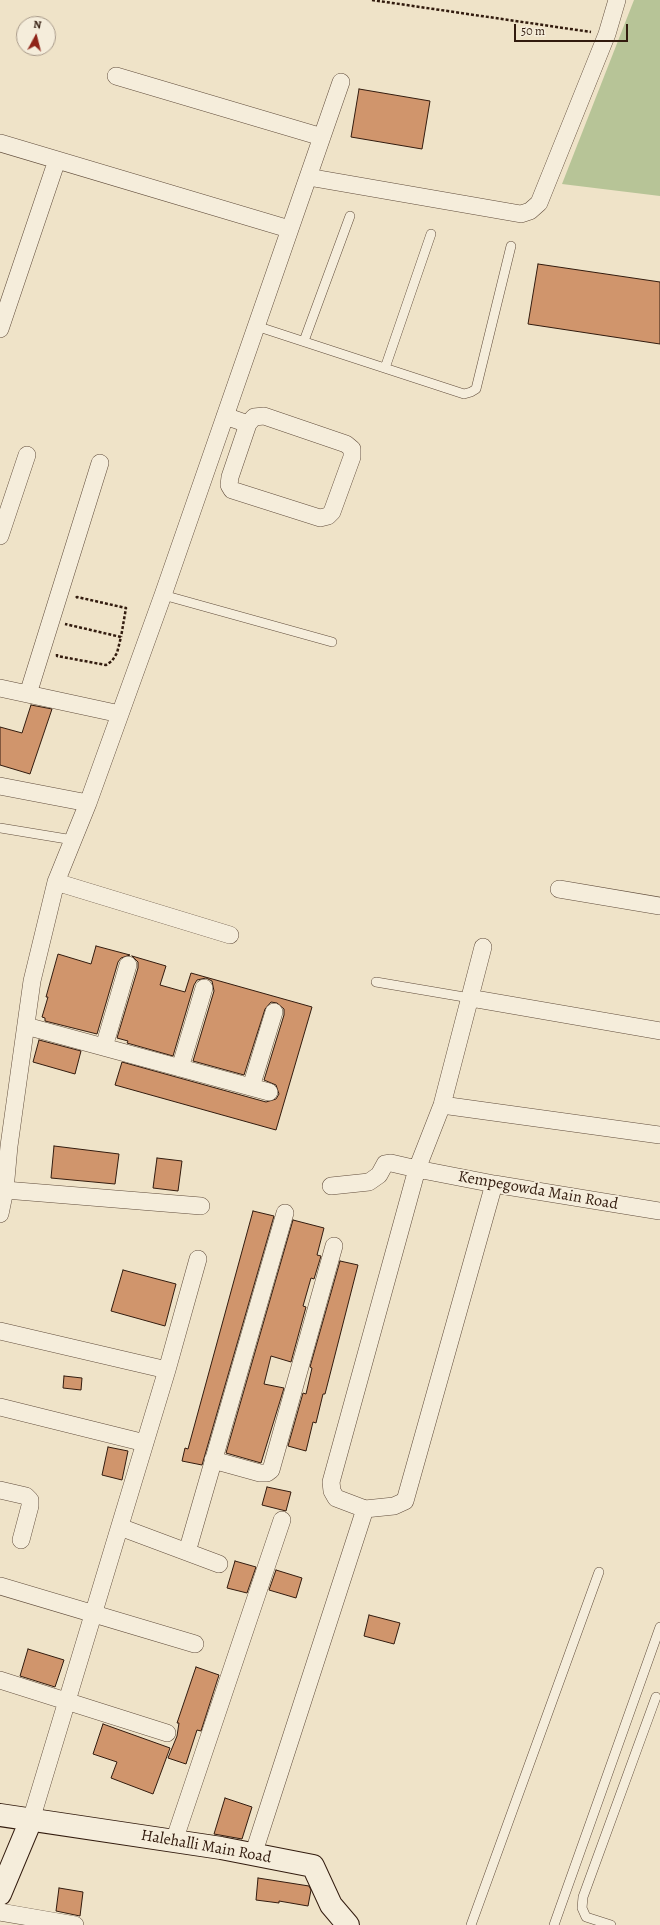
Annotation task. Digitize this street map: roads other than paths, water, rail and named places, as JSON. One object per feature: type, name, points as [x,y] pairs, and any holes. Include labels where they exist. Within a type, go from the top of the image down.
[{"type":"main road","name":"Halehalli Main Road","points":[[0,1815],[174,1841],[313,1866],[331,1904],[348,1925]]},
{"type":"main road","points":[[0,1894],[32,1820]]},
{"type":"street","points":[[308,177],[522,214],[530,211],[538,203],[607,34],[617,0]]},
{"type":"street","points":[[116,76],[322,136]]},
{"type":"street","points":[[0,1214],[32,981],[56,882],[88,803],[163,595],[341,82]]},
{"type":"street","points":[[0,143],[289,229]]},
{"type":"street","points":[[0,329],[57,160]]},
{"type":"street","points":[[225,416],[248,424]]},
{"type":"street","points":[[264,416],[346,444],[352,449],[352,457],[332,512],[328,516],[320,518],[232,490],[229,484],[230,477],[248,424],[254,417],[264,416]]},
{"type":"street","points":[[0,536],[27,455]]},
{"type":"street","points":[[28,694],[61,625],[100,463]]},
{"type":"street","points":[[0,688],[120,714]]},
{"type":"street","points":[[0,786],[88,803]]},
{"type":"street","points":[[56,882],[230,935]]},
{"type":"street","points":[[559,889],[660,906]]},
{"type":"street","points":[[483,947],[442,1105],[417,1169],[331,1482],[332,1491],[336,1498],[366,1509],[394,1506],[405,1501],[494,1184]]},
{"type":"street","points":[[104,1047],[128,965]]},
{"type":"street","points":[[180,1068],[204,988]]},
{"type":"street","points":[[470,998],[660,1031]]},
{"type":"street","points":[[251,1087],[274,1012]]},
{"type":"street","points":[[26,1026],[269,1092]]},
{"type":"street","points":[[442,1105],[660,1135]]},
{"type":"street","name":"Kempegowda Main Road","points":[[331,1186],[369,1182],[379,1175],[385,1164],[390,1163],[494,1184],[660,1211]]},
{"type":"street","points":[[3,1190],[201,1206]]},
{"type":"street","points":[[186,1552],[285,1213]]},
{"type":"street","points":[[213,1460],[260,1473],[267,1473],[271,1470],[334,1246]]},
{"type":"street","points":[[32,1820],[167,1370],[198,1259]]},
{"type":"street","points":[[0,1331],[167,1370]]},
{"type":"street","points":[[0,1407],[145,1443]]},
{"type":"street","points":[[0,1490],[26,1496],[30,1500],[30,1506],[21,1540]]},
{"type":"street","points":[[253,1855],[366,1509]]},
{"type":"street","points":[[174,1841],[282,1520]]},
{"type":"street","points":[[120,1527],[219,1564]]},
{"type":"street","points":[[0,1586],[195,1644]]},
{"type":"street","points":[[0,1680],[167,1733]]},
{"type":"street","points":[[0,1912],[75,1925]]},
{"type":"lane","points":[[304,342],[350,216]]},
{"type":"lane","points":[[385,368],[431,234]]},
{"type":"lane","points":[[256,326],[464,394],[471,392],[476,389],[511,246]]},
{"type":"lane","points":[[163,595],[332,642]]},
{"type":"lane","points":[[0,828],[73,840]]},
{"type":"lane","points":[[376,982],[470,998]]},
{"type":"lane","points":[[471,1925],[599,1572]]},
{"type":"lane","points":[[554,1925],[660,1627]]},
{"type":"lane","points":[[611,1925],[586,1916],[582,1908],[583,1897],[656,1697]]}]
